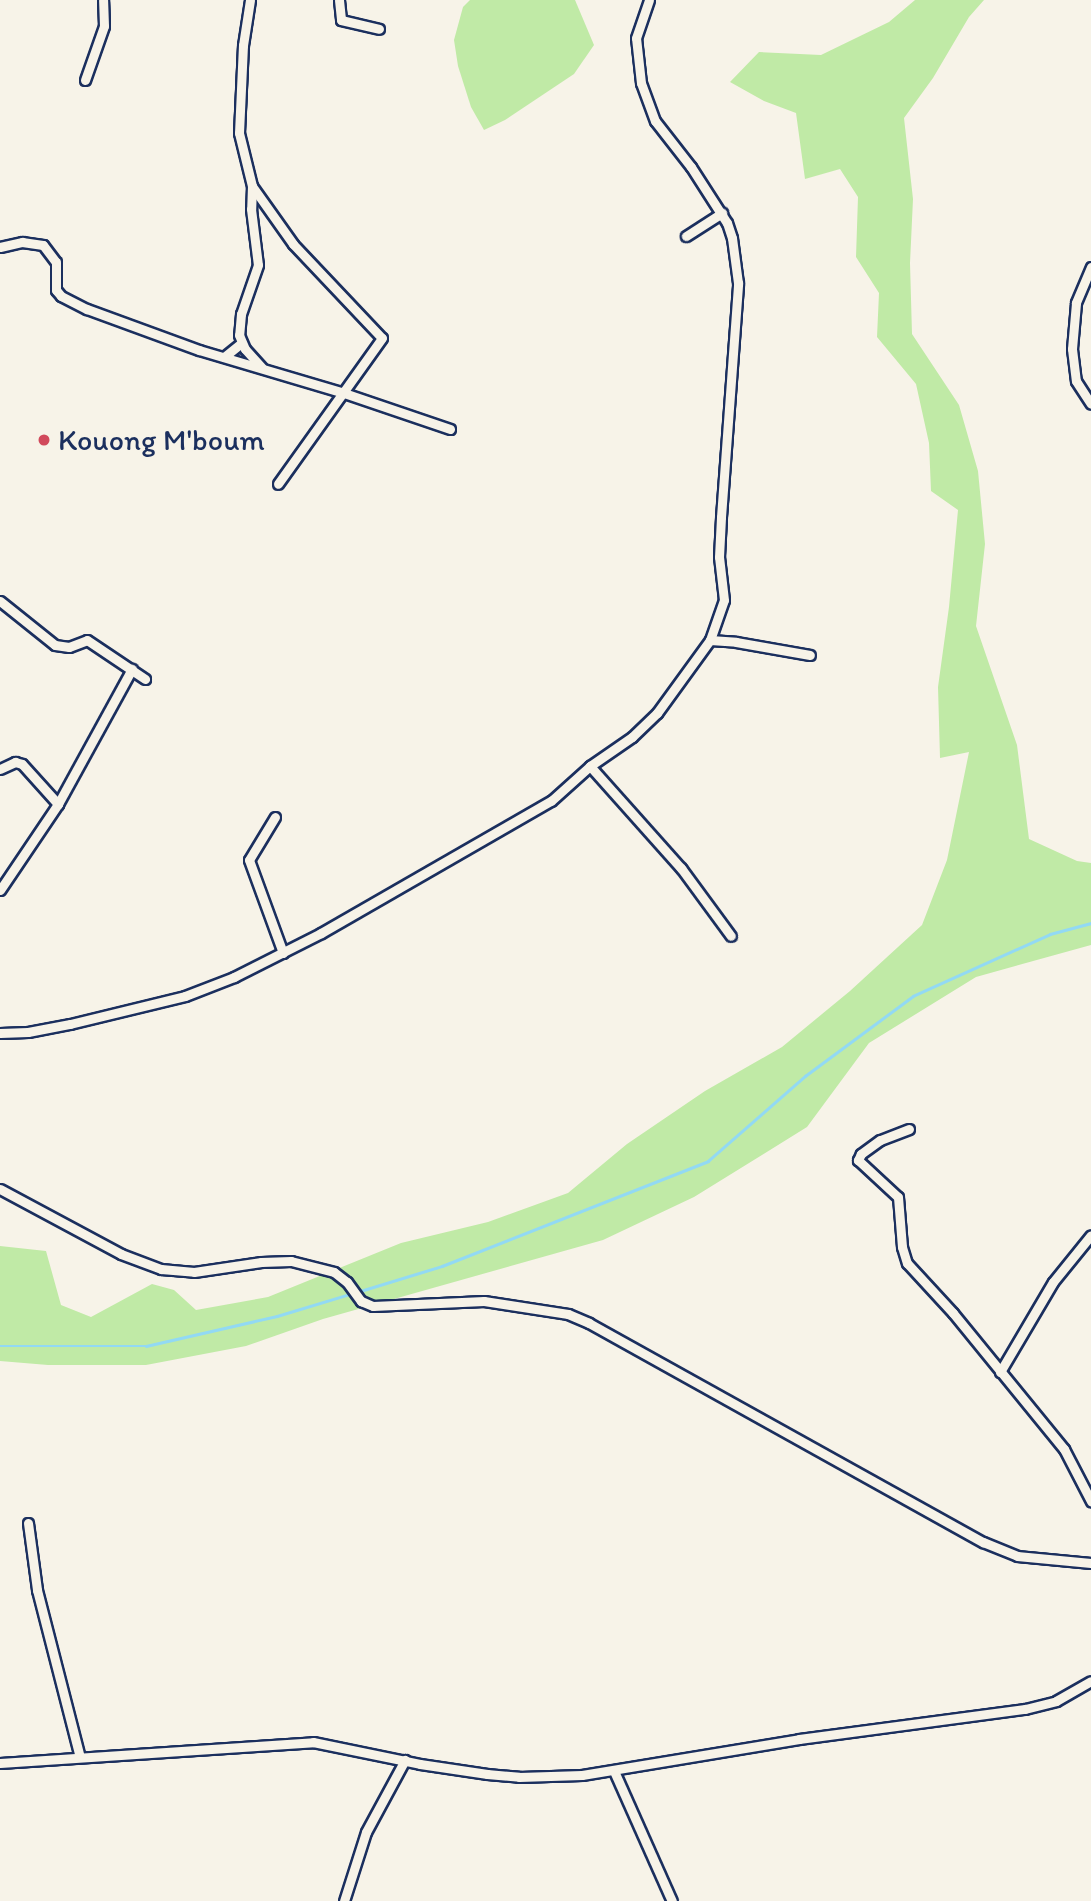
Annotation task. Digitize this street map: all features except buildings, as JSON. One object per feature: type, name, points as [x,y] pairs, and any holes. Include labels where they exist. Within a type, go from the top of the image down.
[{"type":"street","points":[[85,80],[104,26],[103,0]]},
{"type":"street","points":[[250,0],[243,45],[239,119],[241,150],[252,186],[293,244],[380,333],[381,342],[278,484]]},
{"type":"street","points":[[339,0],[341,20],[379,29]]},
{"type":"street","points":[[0,1033],[70,1024],[185,996],[210,988],[283,953],[551,801],[590,766],[632,737],[657,713],[710,640],[724,600],[719,557],[738,283],[732,238],[722,213],[686,161],[660,130],[650,111],[635,50],[643,12],[649,0]]},
{"type":"street","points":[[252,186],[251,209],[258,265],[242,314],[241,343],[262,368]]},
{"type":"street","points":[[686,236],[722,213]]},
{"type":"street","points":[[0,247],[22,242],[43,245],[56,262],[55,283],[61,296],[87,309],[310,386],[344,393],[450,429]]},
{"type":"street","points":[[1091,267],[1076,303],[1072,349],[1076,381],[1091,404]]},
{"type":"street","points":[[223,357],[241,343]]},
{"type":"street","points":[[0,601],[55,645],[69,647],[87,640],[145,679]]},
{"type":"street","points":[[710,640],[810,655]]},
{"type":"street","points":[[0,890],[58,804],[132,669]]},
{"type":"street","points":[[0,769],[15,762],[22,764],[58,804]]},
{"type":"street","points":[[590,766],[681,868],[731,936]]},
{"type":"street","points":[[275,817],[249,860],[283,953]]},
{"type":"street","points":[[909,1129],[869,1147],[859,1157],[859,1164],[898,1197],[902,1247],[907,1262],[1064,1449],[1091,1501]]},
{"type":"street","points":[[0,1189],[121,1254],[161,1269],[194,1272],[261,1262],[305,1263],[334,1272],[347,1282],[361,1300],[373,1306],[484,1301],[568,1314],[589,1323],[983,1542],[1017,1556],[1091,1563]]},
{"type":"street","points":[[1000,1371],[1054,1282],[1091,1235]]},
{"type":"street","points":[[28,1523],[40,1601],[80,1757]]},
{"type":"street","points":[[0,1763],[313,1742],[405,1760],[519,1777],[582,1775],[799,1740],[1025,1709],[1056,1701],[1091,1681]]},
{"type":"street","points":[[344,1901],[366,1832],[405,1760]]},
{"type":"street","points":[[614,1771],[672,1901]]},
{"type":"green space","points":[[470,0],[575,0],[594,45],[574,74],[505,120],[484,130],[471,107],[458,66],[454,40],[463,7]]},
{"type":"green space","points":[[915,0],[984,0],[969,17],[933,78],[904,118],[913,199],[910,263],[912,334],[959,405],[978,471],[985,544],[976,626],[1017,745],[1029,839],[1077,861],[1091,863],[1091,945],[976,977],[869,1043],[807,1127],[694,1197],[603,1240],[323,1319],[246,1346],[146,1365],[48,1365],[0,1361],[0,1246],[46,1251],[61,1305],[91,1317],[152,1284],[174,1290],[196,1310],[268,1297],[401,1243],[488,1222],[568,1193],[627,1144],[705,1091],[782,1047],[850,991],[922,925],[947,860],[969,752],[940,758],[938,687],[958,510],[931,491],[929,443],[916,384],[877,337],[879,293],[856,257],[858,197],[840,169],[805,179],[796,113],[764,101],[730,82],[759,52],[821,55],[889,22]]},
{"type":"waterway","points":[[357,1292],[442,1266],[708,1161],[805,1076],[913,996],[1050,934],[1091,923]]},
{"type":"waterway","points":[[0,1346],[146,1346],[277,1316],[350,1294]]},
{"type":"place","name":"Kouong M'boum","points":[[44,440]]}]
